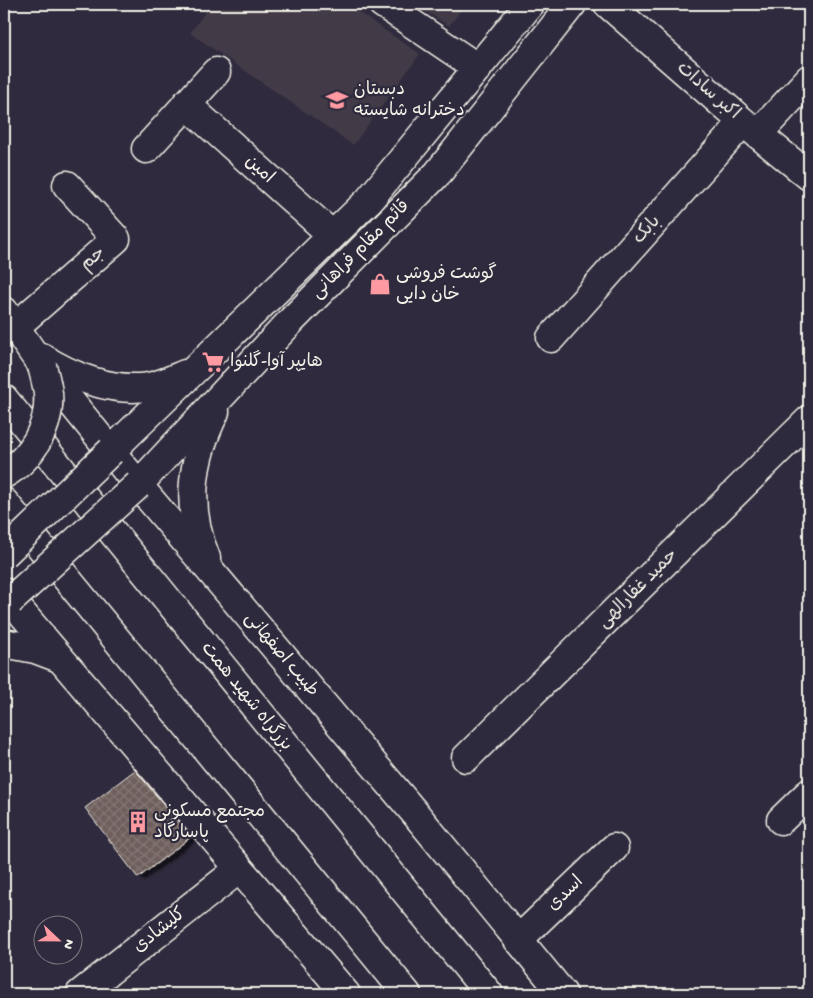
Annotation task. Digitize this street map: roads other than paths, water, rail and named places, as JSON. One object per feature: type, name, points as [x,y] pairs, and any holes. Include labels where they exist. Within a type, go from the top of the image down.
[{"type":"main road","points":[[383,4],[478,68]]},
{"type":"main road","name":"قائم مقام فراهانی","points":[[4,554],[369,200],[530,4]]},
{"type":"main road","name":"قائم مقام فراهانی","points":[[6,600],[138,485],[292,320],[438,173],[572,4]]},
{"type":"main road","name":"اکبر سادات","points":[[608,4],[809,176]]},
{"type":"main road","points":[[146,149],[216,72]]},
{"type":"main road","name":"بابک","points":[[551,338],[751,128],[809,79]]},
{"type":"main road","name":"امین","points":[[186,104],[332,235]]},
{"type":"main road","name":"جم","points":[[9,319],[116,239],[67,185]]},
{"type":"main road","name":"طبیب اصفهانی","points":[[9,319],[37,359],[138,485],[414,812],[563,994]]},
{"type":"main road","points":[[37,359],[94,382],[123,387],[168,382],[193,370]]},
{"type":"main road","points":[[4,474],[14,469],[33,448],[45,422],[48,394],[37,359]]},
{"type":"main road","points":[[212,573],[198,540],[192,506],[192,483],[206,429],[226,392]]},
{"type":"main road","name":"بزرگراه شهید همت","points":[[4,399],[489,994]]},
{"type":"main road","name":"حمید غفارالهی","points":[[466,758],[809,420]]},
{"type":"main road","points":[[4,502],[407,994]]},
{"type":"main road","points":[[6,600],[59,658],[341,992]]},
{"type":"main road","points":[[4,643],[35,649],[59,658]]},
{"type":"main road","points":[[781,820],[809,793]]},
{"type":"main road","name":"اسدی","points":[[518,940],[614,848]]},
{"type":"main road","name":"کلیشادی","points":[[80,994],[239,869]]},
{"type":"place","name":"دبستان دخترانه شایسته","points":[[337,100]]},
{"type":"place","name":"گوشت فروشی خان دایی","points":[[380,284]]},
{"type":"place","name":"هایپر آوا-گلنوا","points":[[213,362]]},
{"type":"place","name":"مجتمع مسکونی پاسارگاد","points":[[138,822]]}]
